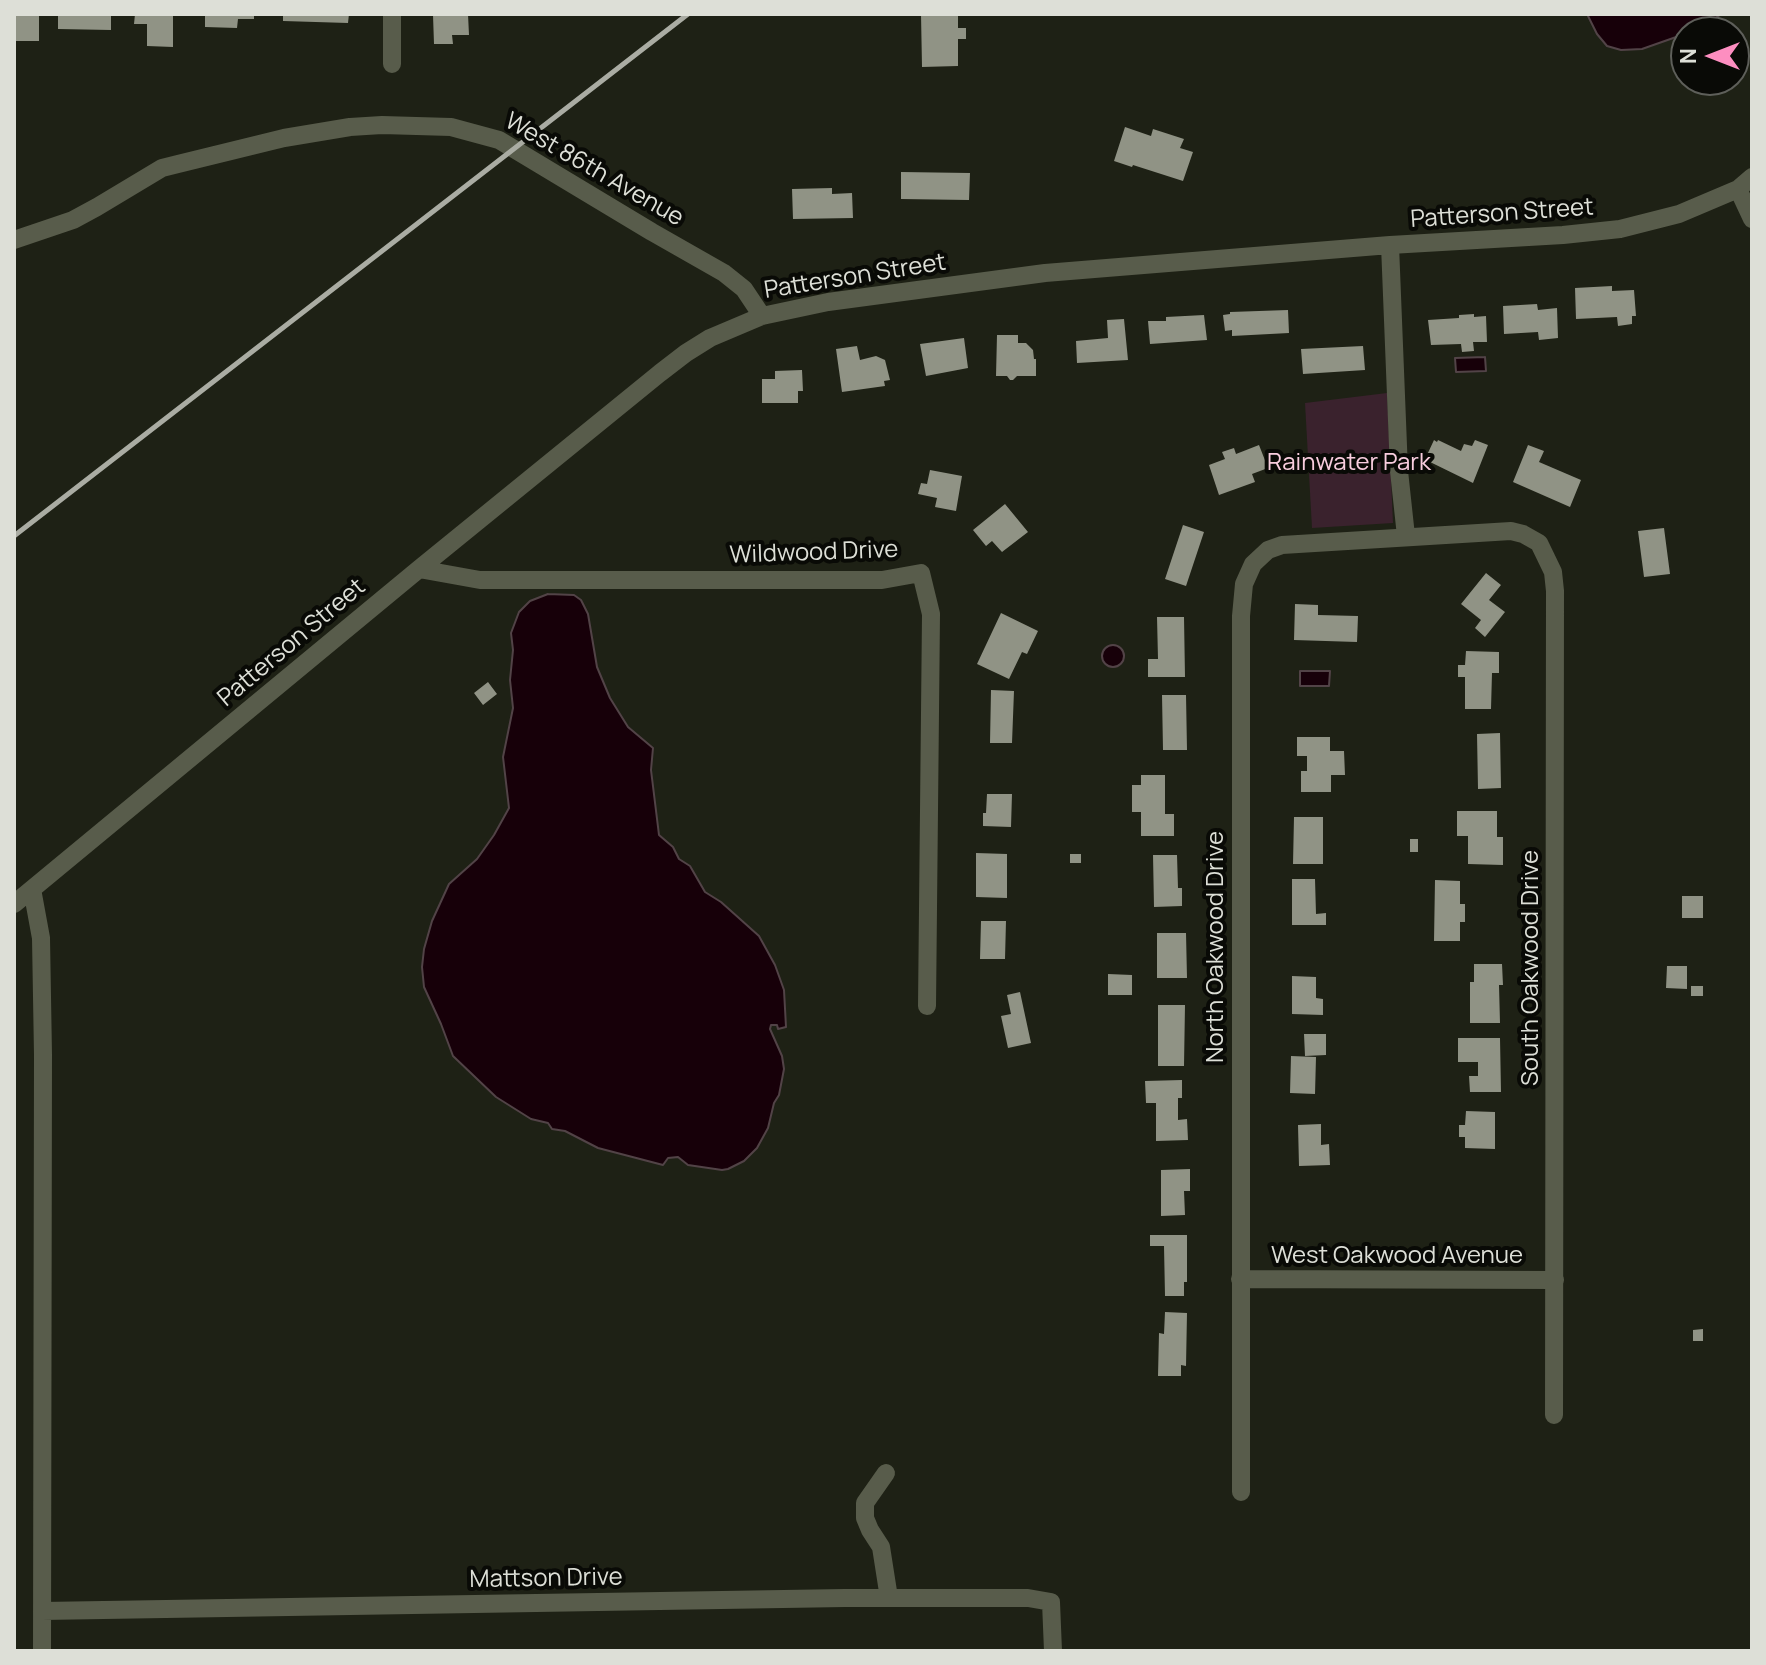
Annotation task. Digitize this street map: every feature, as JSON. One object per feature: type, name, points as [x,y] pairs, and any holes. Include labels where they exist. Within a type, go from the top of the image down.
[{"type":"street","points":[[392,14],[392,64]]},
{"type":"street","name":"West 86th Avenue","points":[[14,240],[73,220],[162,168],[284,138],[350,127],[451,127],[499,140],[724,273],[744,289],[762,316]]},
{"type":"street","points":[[1745,183],[1752,219]]},
{"type":"street","name":"Patterson Street","points":[[14,904],[686,353],[710,338],[762,316],[828,302],[1045,273],[1620,229],[1679,214],[1745,183]]},
{"type":"street","points":[[1390,245],[1399,471],[1406,536]]},
{"type":"street","name":"North Oakwood Drive","points":[[1241,1492],[1241,616],[1244,584],[1253,564],[1268,550],[1282,545],[1511,531],[1523,534]]},
{"type":"street","name":"South Oakwood Drive","points":[[1523,534],[1539,543],[1553,572],[1555,591],[1554,1415]]},
{"type":"street","name":"Wildwood Drive","points":[[419,569],[480,580],[882,580],[921,573],[931,614],[927,1006]]},
{"type":"street","points":[[32,889],[41,938],[43,1055],[42,1651]]},
{"type":"street","name":"West Oakwood Avenue","points":[[1240,1279],[1555,1280]]},
{"type":"street","points":[[886,1473],[865,1503],[865,1518],[881,1547],[889,1598]]},
{"type":"street","name":"Mattson Drive","points":[[42,1611],[1028,1598],[1051,1602],[1053,1651]]},
{"type":"green space","name":"Rainwater Park","points":[[1387,393],[1393,523],[1312,528],[1305,403]]},
{"type":"shaded area","points":[[1587,14],[1721,14],[1670,16],[1670,39],[1642,49],[1621,50],[1607,46]]},
{"type":"shaded area","points":[[1485,357],[1486,371],[1456,372],[1455,358]]},
{"type":"shaded area","points":[[548,594],[574,595],[581,600],[588,614],[597,667],[610,698],[628,727],[653,748],[651,770],[659,835],[673,847],[679,859],[690,866],[705,892],[759,936],[784,990],[786,1027],[778,1029],[777,1025],[771,1025],[770,1029],[782,1056],[784,1069],[779,1095],[768,1128],[757,1148],[744,1161],[728,1169],[688,1165],[678,1157],[668,1158],[663,1165],[598,1148],[565,1131],[552,1129],[548,1123],[531,1119],[496,1097],[453,1056],[424,987],[424,949],[432,921],[449,884],[477,859],[509,808],[503,757],[513,708],[511,633],[519,612],[530,601]]},
{"type":"shaded area","points":[[1113,645],[1121,648],[1124,656],[1121,664],[1113,667],[1105,664],[1102,656],[1105,648]]},
{"type":"shaded area","points":[[1300,671],[1330,671],[1329,686],[1300,686]]},
{"type":"building","points":[[14,14],[39,14],[39,41],[14,41]]},
{"type":"building","points":[[58,14],[111,14],[111,30],[58,29]]},
{"type":"building","points":[[135,14],[173,14],[173,47],[147,46],[147,24],[134,24]]},
{"type":"building","points":[[205,14],[254,14],[254,19],[238,19],[237,28],[205,27]]},
{"type":"building","points":[[283,14],[349,14],[348,23],[283,21]]},
{"type":"building","points":[[468,14],[469,35],[452,35],[453,44],[434,44],[433,15]]},
{"type":"building","points":[[921,14],[958,14],[958,28],[966,28],[966,39],[958,39],[958,66],[922,67]]},
{"type":"building","points":[[1125,127],[1151,136],[1153,129],[1184,139],[1180,148],[1193,152],[1183,181],[1114,161]]},
{"type":"building","points":[[901,172],[970,173],[969,200],[901,199]]},
{"type":"building","points":[[832,188],[832,194],[852,193],[853,218],[793,219],[792,189]]},
{"type":"building","points":[[1612,286],[1612,291],[1634,290],[1636,316],[1632,316],[1632,324],[1618,326],[1617,317],[1576,319],[1575,288]]},
{"type":"building","points":[[1537,304],[1538,310],[1557,308],[1558,338],[1539,340],[1538,332],[1504,334],[1503,306]]},
{"type":"building","points":[[1288,310],[1289,333],[1232,336],[1232,330],[1225,331],[1223,315],[1230,312]]},
{"type":"building","points":[[1474,314],[1474,317],[1486,316],[1487,342],[1473,342],[1474,351],[1462,352],[1461,344],[1431,345],[1428,320]]},
{"type":"building","points":[[1204,315],[1207,340],[1150,344],[1148,321]]},
{"type":"building","points":[[1124,319],[1128,360],[1077,363],[1076,341],[1108,338],[1107,320]]},
{"type":"building","points":[[997,335],[1018,335],[1018,343],[1026,343],[1033,350],[1036,376],[1017,376],[1010,380],[1007,376],[996,376]]},
{"type":"building","points":[[964,338],[968,368],[926,376],[920,344]]},
{"type":"building","points":[[857,346],[860,360],[876,356],[885,360],[890,380],[884,381],[885,386],[842,392],[836,349]]},
{"type":"building","points":[[1363,346],[1365,370],[1303,374],[1301,349]]},
{"type":"building","points":[[802,370],[803,391],[798,391],[798,403],[762,403],[762,379],[775,379],[775,371]]},
{"type":"building","points":[[1434,440],[1461,451],[1464,444],[1472,446],[1475,440],[1488,445],[1473,483],[1428,461],[1427,455]]},
{"type":"building","points":[[1259,445],[1268,468],[1252,474],[1255,482],[1219,495],[1209,465],[1225,459],[1222,452],[1234,448],[1236,454]]},
{"type":"building","points":[[1528,445],[1544,451],[1539,462],[1581,480],[1570,507],[1513,482]]},
{"type":"building","points":[[930,470],[962,476],[956,511],[935,507],[937,498],[918,494],[921,483],[927,484]]},
{"type":"building","points":[[1005,504],[1028,532],[1002,552],[992,541],[986,546],[973,530]]},
{"type":"building","points":[[1183,525],[1204,532],[1186,586],[1165,579]]},
{"type":"building","points":[[1664,528],[1670,574],[1644,577],[1638,531]]},
{"type":"building","points":[[1486,573],[1501,585],[1489,600],[1505,612],[1485,637],[1475,628],[1481,620],[1461,604]]},
{"type":"building","points":[[1295,604],[1318,605],[1318,615],[1358,616],[1357,642],[1294,640]]},
{"type":"building","points":[[1001,613],[1038,631],[1027,654],[1022,652],[1009,679],[977,664]]},
{"type":"building","points":[[1157,617],[1184,617],[1185,677],[1148,677],[1148,659],[1158,659]]},
{"type":"building","points":[[1466,651],[1499,652],[1499,673],[1492,673],[1491,709],[1465,709],[1465,677],[1458,677],[1458,665],[1465,665]]},
{"type":"building","points":[[488,682],[497,694],[483,705],[474,693]]},
{"type":"building","points":[[991,690],[1014,691],[1012,743],[990,743]]},
{"type":"building","points":[[1162,695],[1186,695],[1187,750],[1163,750]]},
{"type":"building","points":[[1500,733],[1501,788],[1478,789],[1477,734]]},
{"type":"building","points":[[1297,737],[1330,737],[1330,751],[1344,751],[1345,775],[1331,775],[1331,792],[1301,792],[1301,771],[1307,771],[1307,756],[1297,756]]},
{"type":"building","points":[[1141,775],[1165,775],[1165,814],[1174,814],[1174,836],[1141,836],[1141,812],[1132,812],[1132,785],[1141,785]]},
{"type":"building","points":[[987,794],[1012,794],[1011,827],[983,826]]},
{"type":"building","points":[[1457,811],[1497,811],[1497,837],[1503,837],[1503,865],[1468,864],[1468,836],[1457,836]]},
{"type":"building","points":[[1294,817],[1323,817],[1323,864],[1293,864]]},
{"type":"building","points":[[1410,839],[1418,839],[1418,852],[1410,852]]},
{"type":"building","points":[[976,853],[1007,854],[1007,898],[976,897]]},
{"type":"building","points":[[1070,854],[1081,854],[1081,863],[1070,863]]},
{"type":"building","points":[[1153,855],[1177,855],[1182,906],[1154,907]]},
{"type":"building","points":[[1292,879],[1315,879],[1316,914],[1326,913],[1326,925],[1292,925]]},
{"type":"building","points":[[1435,880],[1460,881],[1460,904],[1465,904],[1465,922],[1460,922],[1460,941],[1434,941]]},
{"type":"building","points":[[1682,896],[1703,896],[1703,918],[1682,918]]},
{"type":"building","points":[[981,921],[1006,921],[1005,959],[980,959]]},
{"type":"building","points":[[1157,933],[1186,933],[1187,978],[1157,978]]},
{"type":"building","points":[[1474,964],[1502,964],[1500,1023],[1470,1023],[1470,982],[1474,982]]},
{"type":"building","points":[[1667,966],[1687,966],[1687,989],[1666,988]]},
{"type":"building","points":[[1108,974],[1132,975],[1132,995],[1108,995]]},
{"type":"building","points":[[1292,976],[1316,977],[1316,998],[1323,999],[1323,1015],[1292,1014]]},
{"type":"building","points":[[1691,986],[1703,986],[1703,996],[1691,996]]},
{"type":"building","points":[[1020,992],[1031,1043],[1008,1048],[1001,1016],[1011,1014],[1007,995]]},
{"type":"building","points":[[1158,1005],[1185,1005],[1184,1066],[1158,1066]]},
{"type":"building","points":[[1304,1034],[1326,1034],[1326,1055],[1305,1056]]},
{"type":"building","points":[[1458,1038],[1500,1038],[1501,1092],[1470,1092],[1469,1076],[1478,1076],[1478,1062],[1458,1062]]},
{"type":"building","points":[[1291,1056],[1316,1057],[1315,1094],[1290,1093]]},
{"type":"building","points":[[1182,1080],[1178,1120],[1187,1119],[1188,1140],[1156,1141],[1156,1103],[1146,1103],[1145,1081]]},
{"type":"building","points":[[1466,1111],[1495,1112],[1495,1149],[1465,1148],[1465,1137],[1459,1137],[1459,1125],[1465,1125]]},
{"type":"building","points":[[1321,1124],[1321,1145],[1329,1144],[1330,1165],[1299,1166],[1298,1125]]},
{"type":"building","points":[[1190,1169],[1190,1191],[1184,1191],[1185,1215],[1161,1216],[1161,1170]]},
{"type":"building","points":[[1150,1235],[1187,1235],[1184,1296],[1165,1296],[1164,1246],[1150,1246]]},
{"type":"building","points":[[1165,1312],[1187,1313],[1186,1366],[1181,1365],[1181,1376],[1158,1376],[1159,1333],[1164,1334]]},
{"type":"building","points":[[1703,1329],[1703,1341],[1693,1341],[1693,1330]]},
{"type":"railway","points":[[14,536],[688,14]]}]
